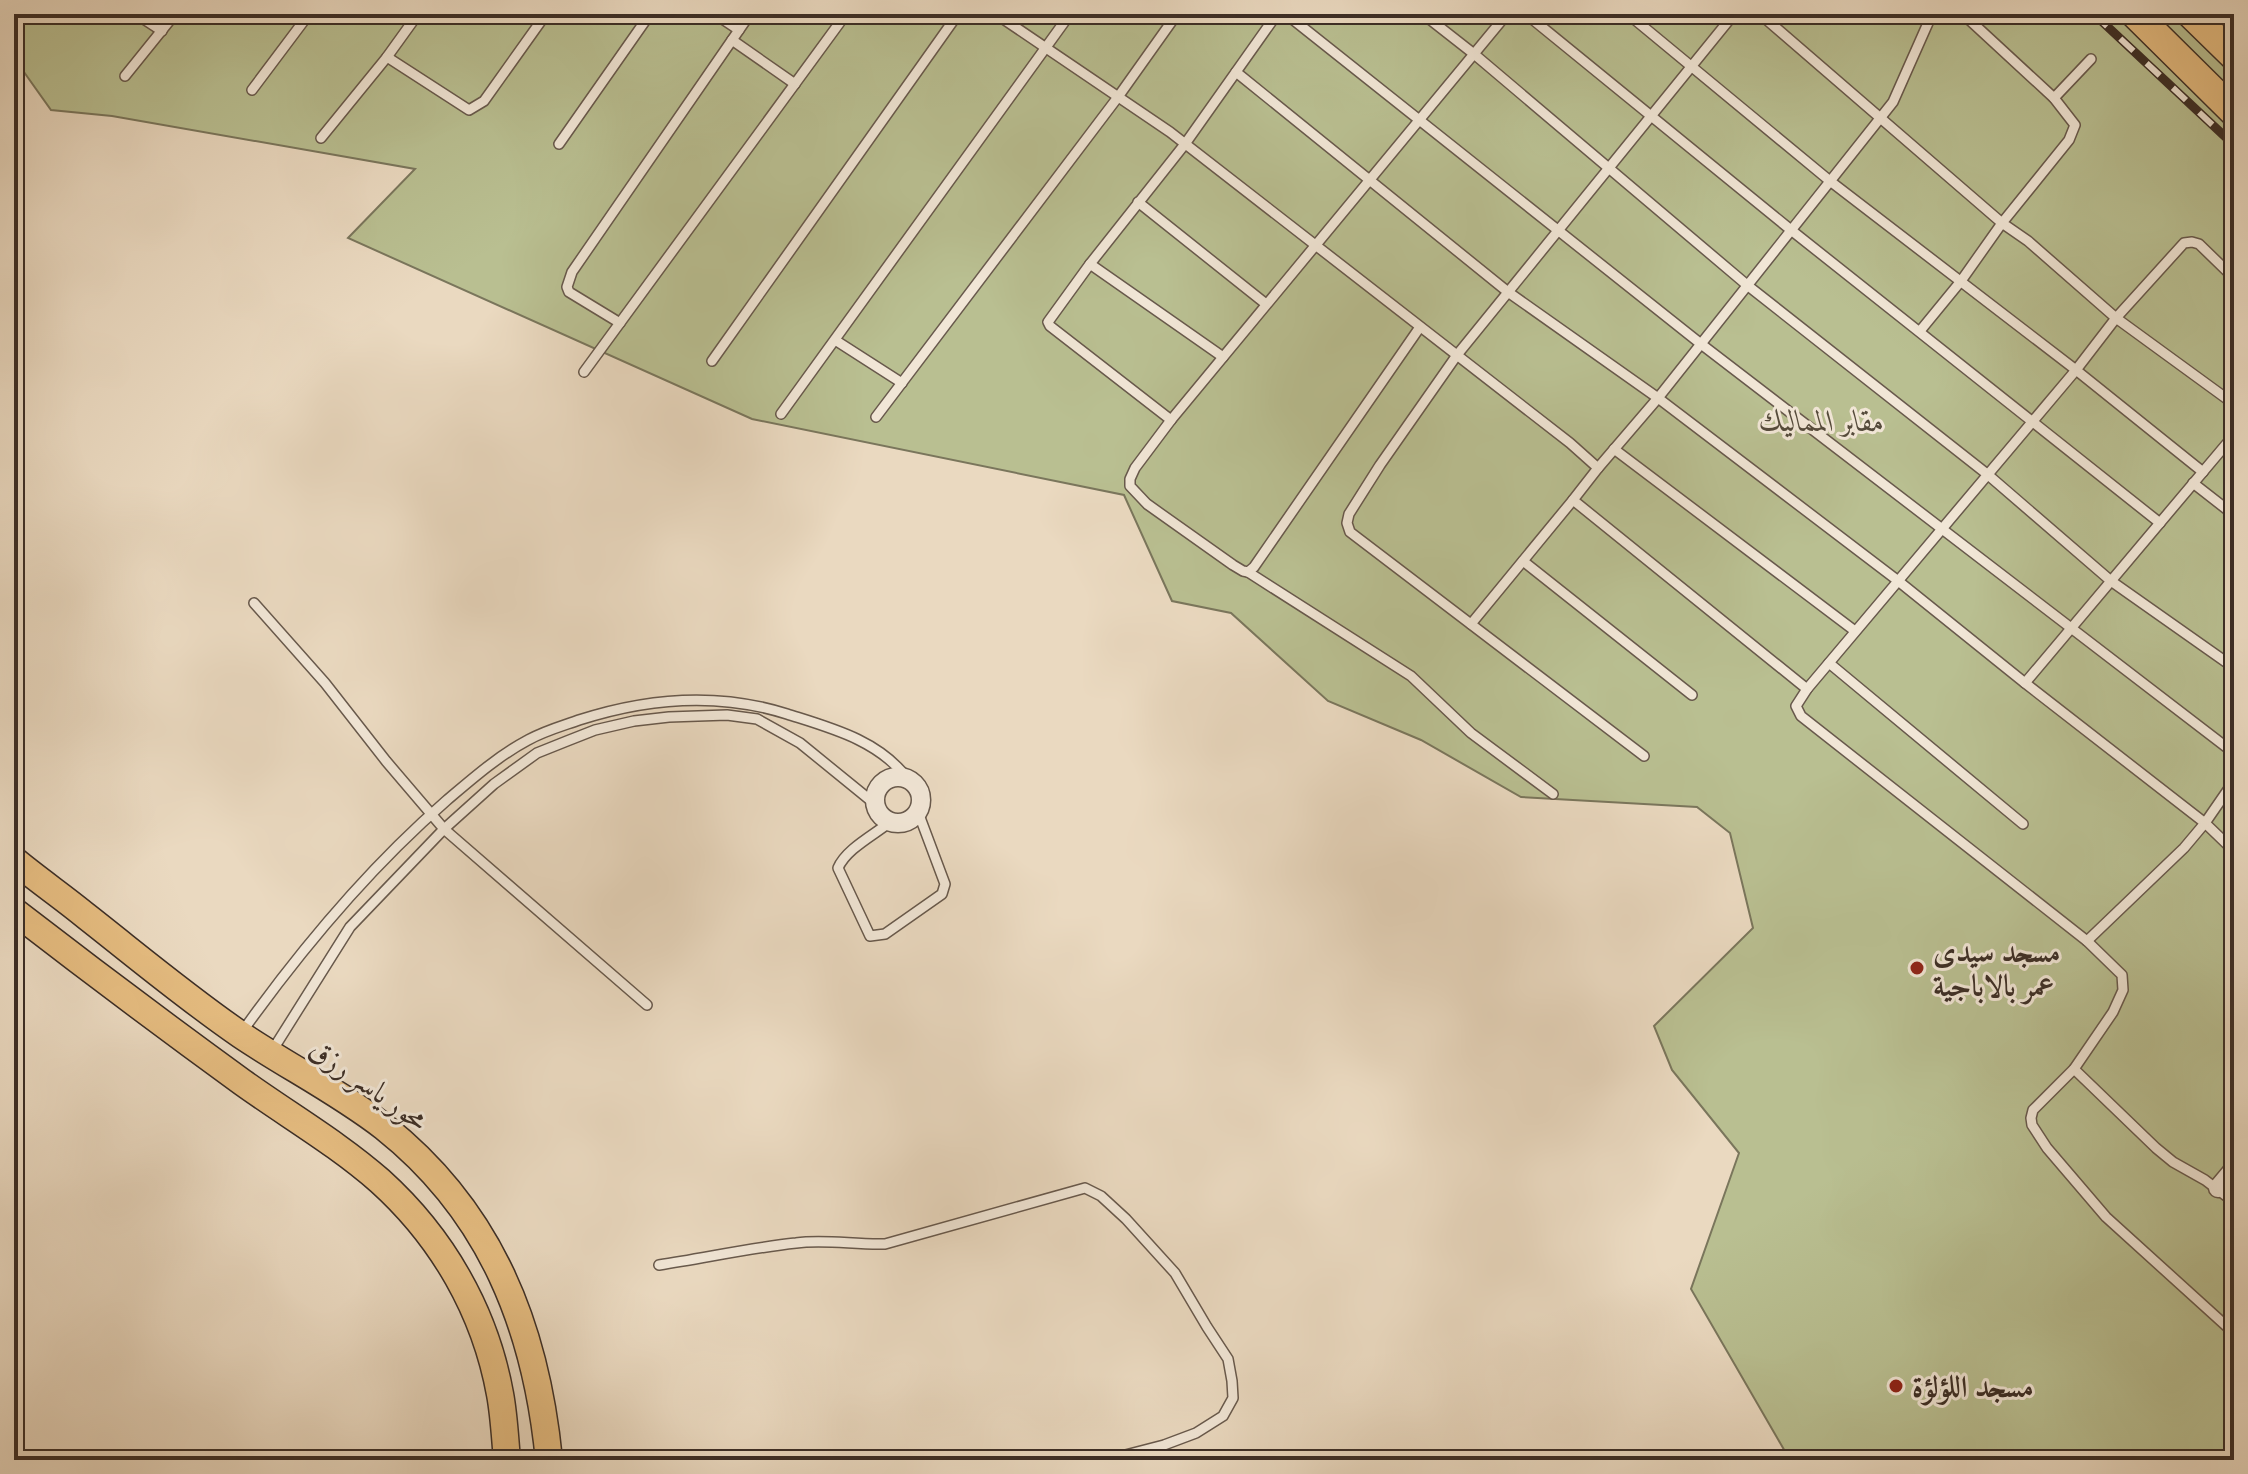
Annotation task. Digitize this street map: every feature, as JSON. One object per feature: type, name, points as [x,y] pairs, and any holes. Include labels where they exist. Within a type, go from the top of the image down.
[{"type":"highway","points":[[2191,14],[2234,56]]},
{"type":"highway","points":[[2132,16],[2234,112]]},
{"type":"main road","name":"محور ياسر رزق","points":[[14,860],[172,985],[240,1034],[384,1127],[431,1171],[472,1222],[503,1276],[526,1334],[541,1394],[549,1460]]},
{"type":"main road","points":[[14,911],[203,1053],[332,1144],[402,1202],[445,1255],[477,1315],[500,1394],[507,1460]]},
{"type":"street","points":[[898,777],[907,778],[919,789],[922,805],[906,823],[890,822],[883,818],[875,804],[875,796],[883,782],[898,777]]},
{"type":"street","points":[[2218,1188],[2234,1169]]},
{"type":"lane","points":[[136,14],[162,31]]},
{"type":"lane","points":[[125,76],[175,14]]},
{"type":"lane","points":[[252,90],[309,14]]},
{"type":"lane","points":[[321,138],[418,14]]},
{"type":"lane","points":[[387,57],[469,110],[484,101],[546,14]]},
{"type":"lane","points":[[559,144],[650,14]]},
{"type":"lane","points":[[715,14],[739,30]]},
{"type":"lane","points":[[620,323],[569,292],[567,287],[572,272],[750,14]]},
{"type":"lane","points":[[584,372],[846,14]]},
{"type":"lane","points":[[712,361],[958,14]]},
{"type":"lane","points":[[996,14],[1185,144],[1598,468]]},
{"type":"lane","points":[[781,414],[1070,14]]},
{"type":"lane","points":[[876,417],[1177,14]]},
{"type":"lane","points":[[1171,420],[1048,322],[1185,144],[1277,14]]},
{"type":"lane","points":[[1286,14],[1701,344],[2234,753]]},
{"type":"lane","points":[[1423,14],[1747,285],[1987,474],[2111,581],[2230,665],[2234,650]]},
{"type":"lane","points":[[1507,14],[1171,420],[1135,468],[1130,486],[1147,504],[1233,565],[1411,676],[1471,733],[1553,794]]},
{"type":"lane","points":[[1526,14],[1791,230],[2160,523]]},
{"type":"lane","points":[[1628,14],[1830,181],[2203,472]]},
{"type":"lane","points":[[1644,756],[1350,532],[1347,523],[1349,514],[1380,465],[1457,355],[1734,14]]},
{"type":"lane","points":[[1760,14],[2116,318],[2234,404]]},
{"type":"lane","points":[[1471,624],[1658,398],[1893,102],[1932,14]]},
{"type":"lane","points":[[1920,331],[2074,130],[2073,121],[2054,98],[1963,14]]},
{"type":"lane","points":[[732,40],[795,84]]},
{"type":"lane","points":[[2054,98],[2091,59]]},
{"type":"lane","points":[[1236,72],[1508,292],[1658,398],[1897,580],[2205,823],[2234,851]]},
{"type":"lane","points":[[1138,202],[1266,304]]},
{"type":"lane","points":[[2234,278],[2199,244],[2184,243],[2116,318],[1796,706],[1801,716],[2087,941],[2122,975],[2123,990],[2113,1012],[2074,1069],[2033,1110],[2032,1125],[2047,1148],[2106,1217],[2234,1333]]},
{"type":"lane","points":[[1090,264],[1223,357]]},
{"type":"lane","points":[[1248,572],[1319,476],[1420,327]]},
{"type":"lane","points":[[835,340],[902,383]]},
{"type":"lane","points":[[2025,683],[2234,435]]},
{"type":"lane","points":[[1614,449],[1855,631]]},
{"type":"lane","points":[[2193,483],[2234,515]]},
{"type":"lane","points":[[1573,500],[1807,689]]},
{"type":"lane","points":[[1523,561],[1692,695]]},
{"type":"lane","points":[[254,603],[325,683],[444,829],[647,1005]]},
{"type":"lane","points":[[1829,663],[2023,824]]},
{"type":"lane","points":[[240,1034],[360,882],[431,814],[482,770],[529,740],[590,716],[630,706],[676,700],[756,704],[860,739],[895,763],[907,778]]},
{"type":"lane","points":[[270,1054],[350,927],[444,829],[494,784],[537,753],[595,730],[634,721],[727,715],[757,719],[800,743],[875,804]]},
{"type":"lane","points":[[2087,941],[2184,848],[2234,781]]},
{"type":"lane","points":[[890,822],[840,862],[838,868],[870,936],[885,934],[944,890],[945,884],[918,812]]},
{"type":"lane","points":[[2074,1069],[2156,1148],[2173,1162],[2218,1188],[2234,1202]]},
{"type":"lane","points":[[659,1265],[799,1242],[885,1244],[1085,1188],[1101,1196],[1118,1211],[1175,1273],[1228,1359],[1232,1381],[1233,1398],[1223,1416],[1196,1433],[1106,1460]]},
{"type":"green space","name":"مقابر المماليك","points":[[14,14],[2234,14],[2234,1460],[1790,1460],[1691,1289],[1739,1153],[1672,1070],[1654,1026],[1753,928],[1730,833],[1697,807],[1521,797],[1421,740],[1328,701],[1231,613],[1172,601],[1124,495],[752,419],[348,238],[415,169],[112,116],[51,110],[14,58]]},
{"type":"railway","points":[[2094,14],[2234,145]]},
{"type":"place","name":"مسجد سيدى عمر بالاباجية","points":[[1917,968]]},
{"type":"place","name":"مسجد اللؤلؤة","points":[[1896,1386]]}]
